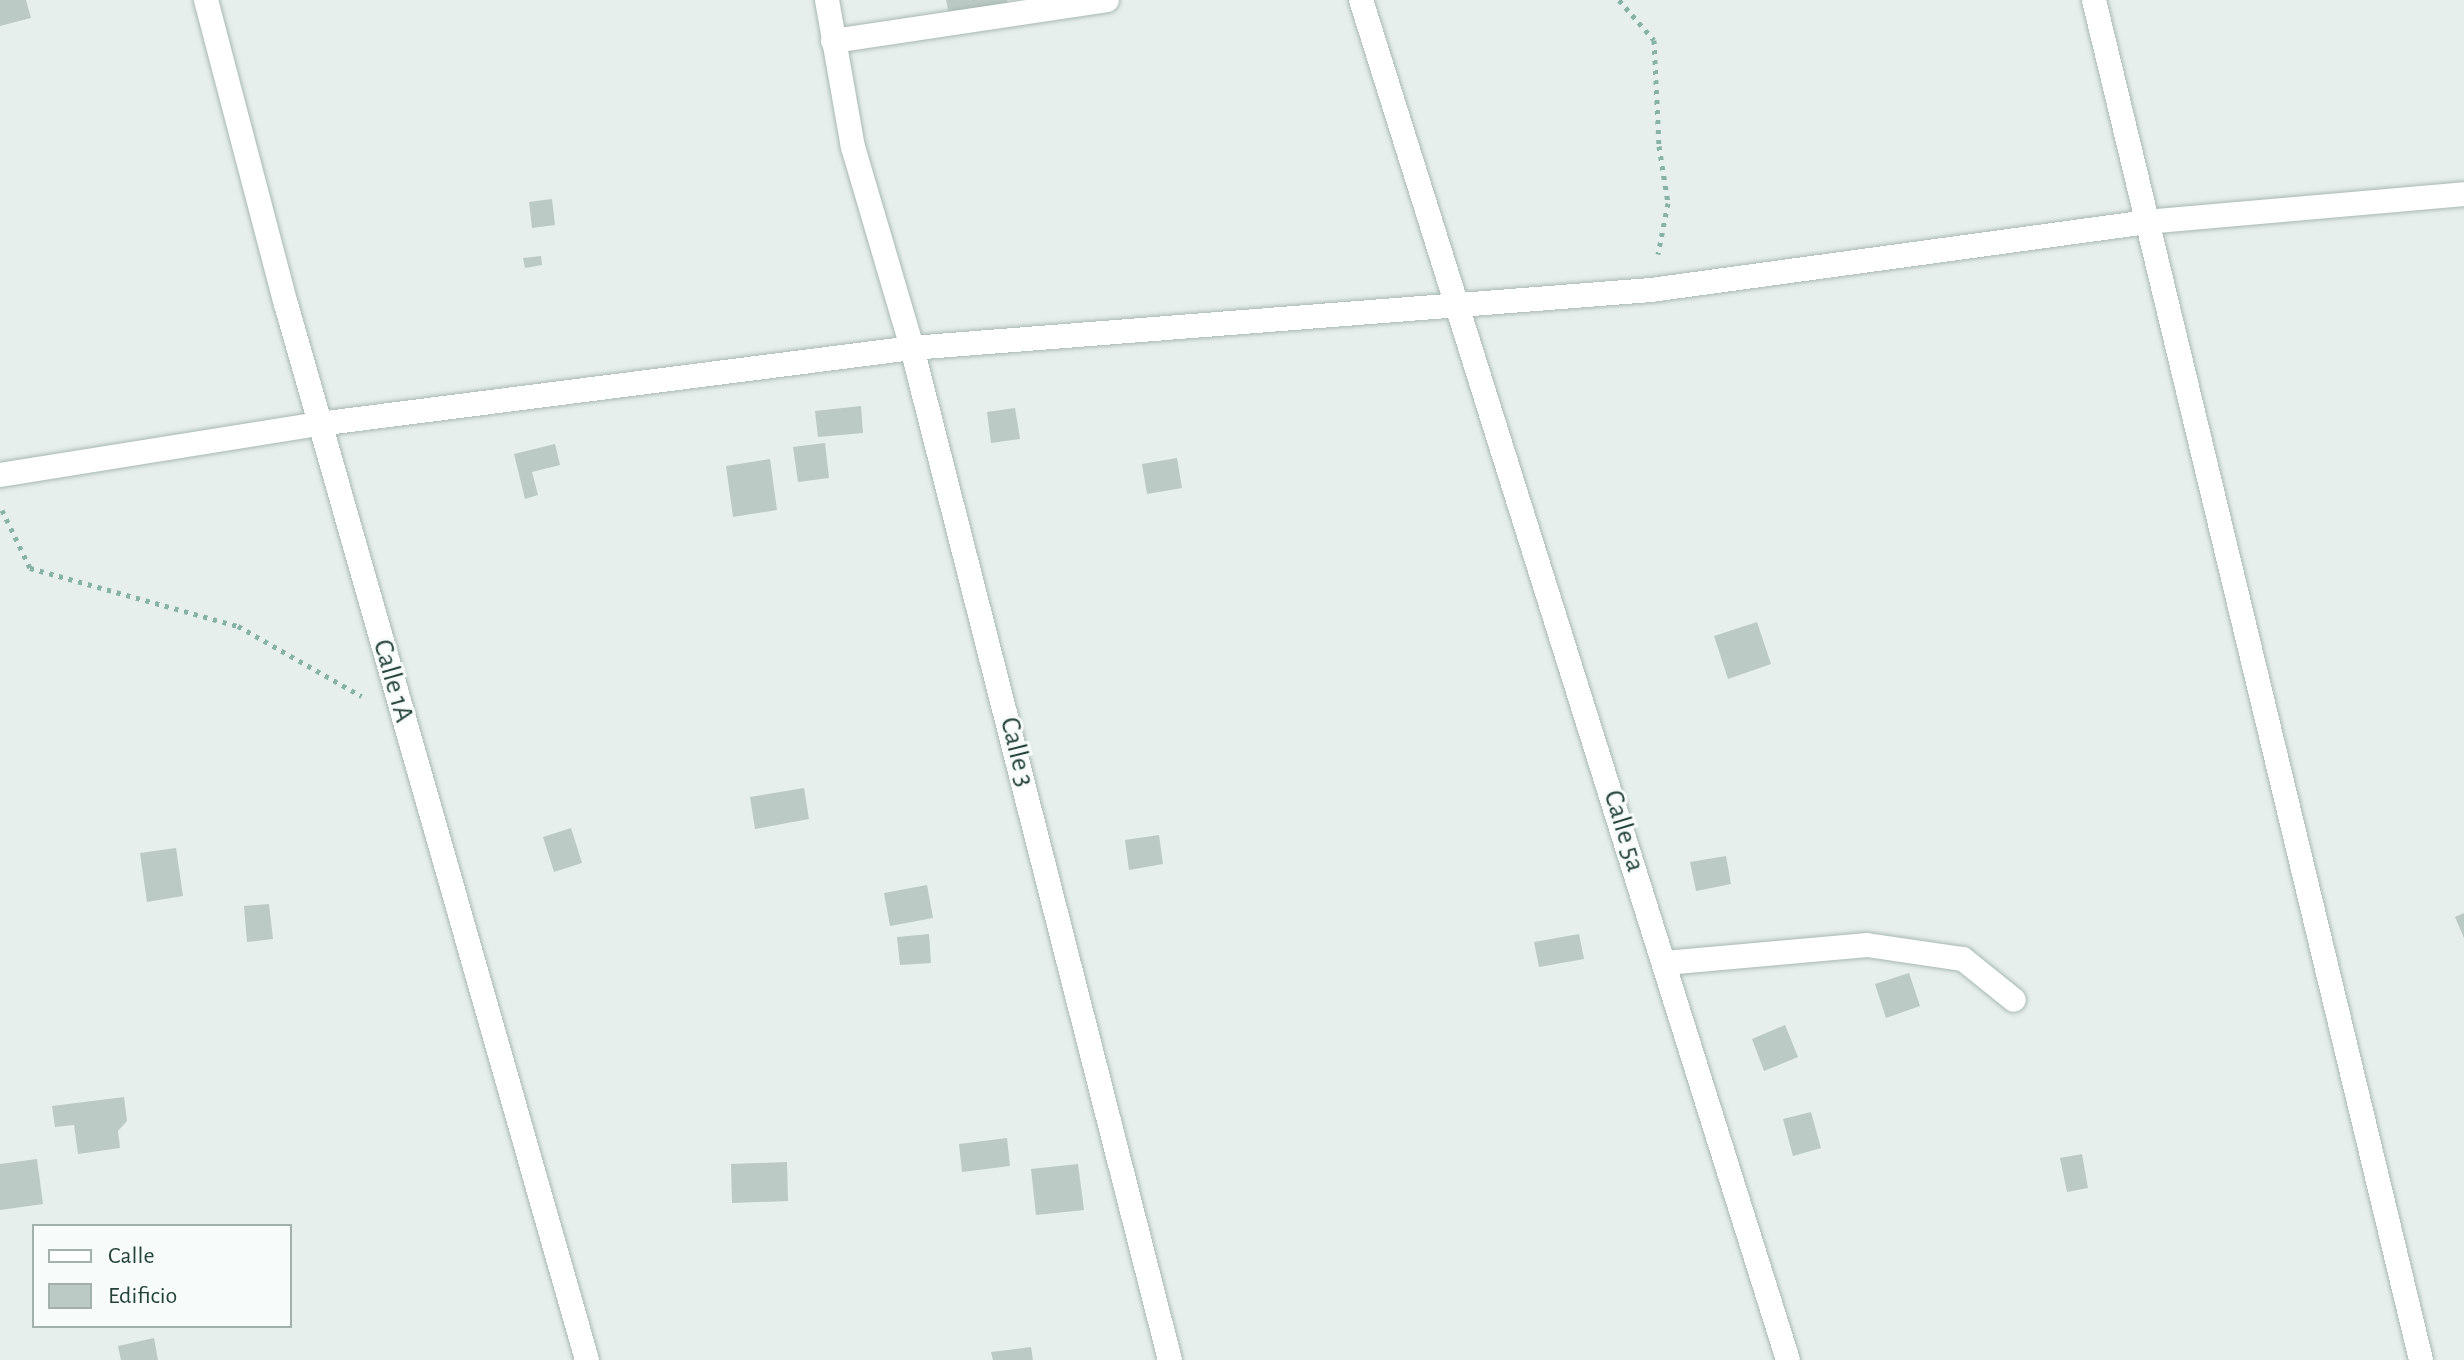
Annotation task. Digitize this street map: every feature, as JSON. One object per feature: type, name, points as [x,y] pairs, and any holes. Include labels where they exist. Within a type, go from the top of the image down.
[{"type":"street","name":"Calle 1A","points":[[206,0],[319,424],[587,1360]]},
{"type":"street","name":"Calle 3","points":[[827,0],[853,147],[912,348],[1170,1360]]},
{"type":"street","points":[[833,41],[1107,0]]},
{"type":"street","name":"Calle 5a","points":[[1361,0],[1460,303],[1788,1360]]},
{"type":"street","points":[[2094,0],[2421,1360]]},
{"type":"street","points":[[0,475],[319,424],[912,348],[1651,290],[2146,222],[2464,194]]},
{"type":"street","points":[[1665,963],[1867,945],[1963,959],[2014,1000]]},
{"type":"path","points":[[1619,0],[1654,40],[1659,146],[1668,203],[1651,290]]},
{"type":"path","points":[[0,505],[30,568],[238,626],[404,720]]},
{"type":"building","points":[[0,0],[26,0],[31,18],[0,26]]},
{"type":"building","points":[[946,0],[1007,0],[1008,5],[949,14]]},
{"type":"building","points":[[552,199],[555,225],[532,228],[529,202]]},
{"type":"building","points":[[541,256],[542,265],[525,268],[523,258]]},
{"type":"building","points":[[861,406],[863,433],[818,437],[815,411]]},
{"type":"building","points":[[1015,408],[1020,439],[991,443],[987,412]]},
{"type":"building","points":[[825,443],[829,478],[798,482],[793,447]]},
{"type":"building","points":[[555,444],[560,465],[532,472],[538,495],[525,499],[514,454]]},
{"type":"building","points":[[1177,458],[1182,488],[1147,494],[1142,464]]},
{"type":"building","points":[[770,459],[777,510],[733,517],[726,466]]},
{"type":"building","points":[[1757,622],[1771,664],[1728,679],[1714,636]]},
{"type":"building","points":[[804,788],[809,819],[755,829],[750,797]]},
{"type":"building","points":[[571,828],[582,863],[554,872],[543,837]]},
{"type":"building","points":[[1159,835],[1163,864],[1129,870],[1125,840]]},
{"type":"building","points":[[176,848],[183,896],[147,902],[140,853]]},
{"type":"building","points":[[1726,856],[1731,884],[1696,891],[1690,862]]},
{"type":"building","points":[[927,885],[933,918],[890,926],[884,893]]},
{"type":"building","points":[[269,904],[273,939],[247,942],[244,906]]},
{"type":"building","points":[[2464,913],[2464,938],[2455,917]]},
{"type":"building","points":[[929,934],[931,963],[900,965],[897,937]]},
{"type":"building","points":[[1579,934],[1584,959],[1539,967],[1534,942]]},
{"type":"building","points":[[1909,973],[1920,1006],[1886,1018],[1875,984]]},
{"type":"building","points":[[1785,1025],[1798,1057],[1764,1071],[1752,1039]]},
{"type":"building","points":[[124,1097],[127,1121],[118,1131],[120,1148],[78,1154],[74,1125],[55,1127],[52,1106]]},
{"type":"building","points":[[1811,1112],[1821,1148],[1793,1156],[1783,1119]]},
{"type":"building","points":[[1007,1138],[1010,1166],[962,1172],[959,1144]]},
{"type":"building","points":[[2082,1154],[2088,1188],[2067,1192],[2060,1158]]},
{"type":"building","points":[[37,1159],[43,1204],[0,1210],[0,1164]]},
{"type":"building","points":[[787,1162],[788,1201],[732,1203],[731,1164]]},
{"type":"building","points":[[1078,1164],[1084,1210],[1036,1215],[1031,1169]]},
{"type":"building","points":[[154,1338],[158,1360],[121,1360],[118,1346]]},
{"type":"building","points":[[1031,1347],[1033,1360],[993,1360],[991,1352]]}]
